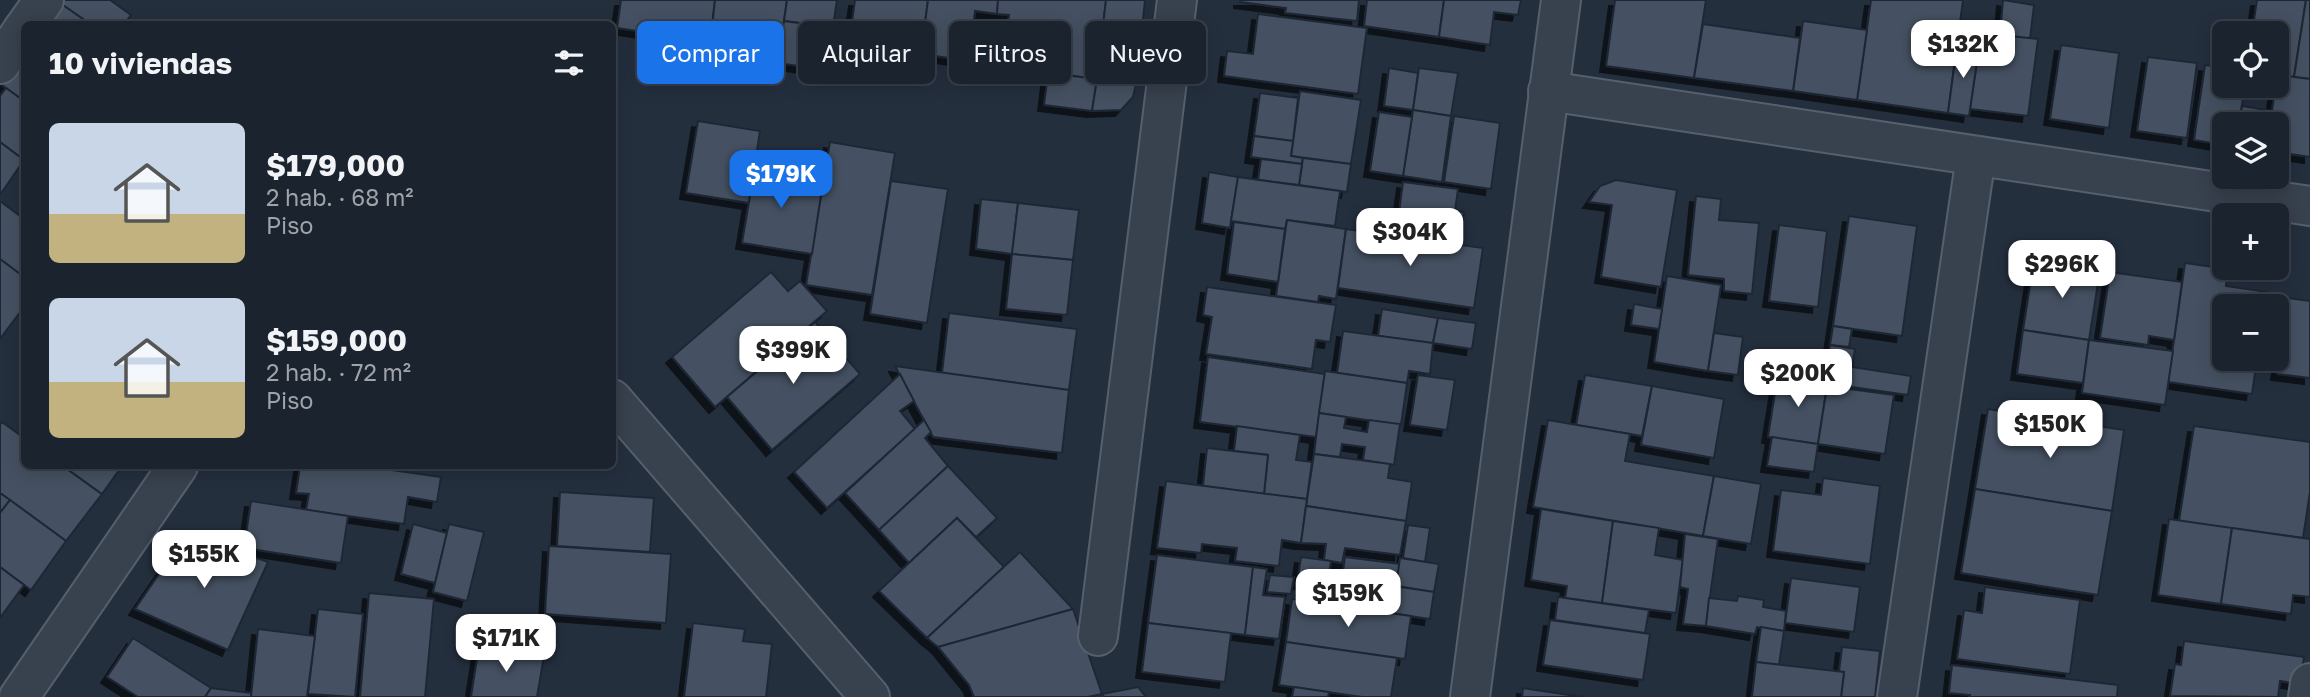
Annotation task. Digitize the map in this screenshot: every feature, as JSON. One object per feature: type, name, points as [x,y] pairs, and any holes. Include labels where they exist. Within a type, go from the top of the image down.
[{"type":"street","points":[[29,21],[44,0]]},
{"type":"street","points":[[1098,636],[1177,0]]},
{"type":"street","points":[[1470,697],[1561,0]]},
{"type":"street","points":[[0,64],[21,33]]},
{"type":"street","points":[[1548,91],[2310,206]]},
{"type":"street","points":[[1897,697],[1976,156]]},
{"type":"street","points":[[616,404],[870,697]]},
{"type":"street","points":[[19,697],[176,469]]},
{"type":"street","points":[[2308,697],[2310,682]]},
{"type":"building","points":[[63,0],[110,0],[131,15],[126,21],[86,21],[60,3]]},
{"type":"building","points":[[621,0],[715,0],[712,21],[637,21],[637,31],[617,28]]},
{"type":"building","points":[[715,0],[787,0],[784,21],[713,21]]},
{"type":"building","points":[[787,0],[837,0],[834,21],[784,21]]},
{"type":"building","points":[[855,0],[928,0],[925,21],[852,21]]},
{"type":"building","points":[[928,0],[998,0],[997,14],[975,11],[974,21],[949,21],[949,58],[935,56],[935,21],[925,21]]},
{"type":"building","points":[[998,0],[1106,0],[1104,21],[1085,21],[1085,77],[1071,76],[1071,21],[1008,21],[1009,15],[997,14]]},
{"type":"building","points":[[1106,0],[1145,0],[1143,21],[1104,21]]},
{"type":"building","points":[[1240,0],[1359,0],[1357,21],[1285,13],[1286,8]]},
{"type":"building","points":[[1367,0],[1444,0],[1439,37],[1364,26]]},
{"type":"building","points":[[1444,0],[1521,0],[1518,15],[1494,12],[1490,45],[1439,37]]},
{"type":"building","points":[[1615,0],[1706,0],[1694,78],[1606,66]]},
{"type":"building","points":[[1871,0],[1963,0],[1948,113],[1857,100]]},
{"type":"building","points":[[2003,0],[2034,5],[2030,39],[2000,35]]},
{"type":"building","points":[[2257,0],[2306,0],[2294,77],[2289,76],[2289,21],[2254,21]]},
{"type":"building","points":[[2306,0],[2310,0],[2310,79],[2294,77]]},
{"type":"building","points":[[60,3],[86,21],[47,21]]},
{"type":"building","points":[[1258,14],[1367,28],[1358,94],[1224,76],[1227,51],[1253,54]]},
{"type":"building","points":[[784,21],[798,23],[798,66],[784,64]]},
{"type":"building","points":[[1803,21],[1867,30],[1857,100],[1793,91]]},
{"type":"building","points":[[1703,24],[1800,38],[1793,91],[1694,78]]},
{"type":"building","points":[[1981,33],[2038,39],[2028,116],[1970,109]]},
{"type":"building","points":[[1957,45],[1979,48],[1969,116],[1948,113]]},
{"type":"building","points":[[2061,45],[2119,53],[2109,128],[2050,119]]},
{"type":"building","points":[[21,57],[21,99],[2,85]]},
{"type":"building","points":[[2148,57],[2197,63],[2187,138],[2137,131]]},
{"type":"building","points":[[2205,65],[2212,66],[2212,98],[2243,98],[2241,112],[2212,112],[2212,143],[2194,140]]},
{"type":"building","points":[[1389,68],[1418,73],[1413,110],[1384,106]]},
{"type":"building","points":[[1419,68],[1458,73],[1451,116],[1413,110]]},
{"type":"building","points":[[1071,76],[1085,78],[1085,84],[1096,84],[1092,111],[1044,105],[1047,84],[1071,84]]},
{"type":"building","points":[[2289,76],[2310,79],[2310,157],[2289,154],[2289,112],[2272,112],[2274,98],[2289,98]]},
{"type":"building","points":[[1096,84],[1136,84],[1133,97],[1121,110],[1092,111]]},
{"type":"building","points":[[6,88],[21,99],[21,158],[0,142],[0,96]]},
{"type":"building","points":[[1300,91],[1361,100],[1351,164],[1291,156]]},
{"type":"building","points":[[1260,93],[1298,98],[1293,141],[1254,136]]},
{"type":"building","points":[[2242,106],[2272,111],[2272,112],[2241,112]]},
{"type":"building","points":[[1413,110],[1451,116],[1442,182],[1403,176]]},
{"type":"building","points":[[1379,112],[1412,117],[1403,176],[1370,171]]},
{"type":"building","points":[[1454,116],[1500,123],[1491,189],[1444,182]]},
{"type":"building","points":[[698,121],[760,131],[749,203],[686,193]]},
{"type":"building","points":[[1254,136],[1293,141],[1291,156],[1303,158],[1302,164],[1251,157]]},
{"type":"building","points":[[0,142],[21,158],[21,164],[0,195]]},
{"type":"building","points":[[830,142],[895,153],[872,295],[806,285]]},
{"type":"building","points":[[1303,158],[1351,164],[1347,192],[1299,185]]},
{"type":"building","points":[[1261,159],[1302,164],[1299,185],[1258,180]]},
{"type":"building","points":[[756,160],[803,168],[799,191],[821,195],[812,254],[742,243]]},
{"type":"building","points":[[1209,172],[1238,177],[1230,228],[1202,223]]},
{"type":"building","points":[[1238,177],[1340,191],[1335,226],[1287,220],[1285,229],[1231,221]]},
{"type":"building","points":[[1616,180],[1677,190],[1661,287],[1601,277],[1612,205],[1589,202],[1600,186]]},
{"type":"building","points":[[891,181],[948,189],[927,323],[870,314]]},
{"type":"building","points":[[1403,182],[1458,189],[1455,211],[1464,212],[1459,245],[1396,235]]},
{"type":"building","points":[[1696,196],[1721,199],[1719,220],[1759,223],[1752,294],[1724,291],[1724,279],[1688,275]]},
{"type":"building","points":[[981,199],[1018,203],[1012,254],[976,249]]},
{"type":"building","points":[[0,201],[21,217],[21,275],[0,259]]},
{"type":"building","points":[[1018,203],[1079,210],[1073,260],[1012,254]]},
{"type":"building","points":[[1849,216],[1917,226],[1902,336],[1833,326]]},
{"type":"building","points":[[1287,220],[1346,229],[1336,299],[1319,296],[1318,302],[1276,296]]},
{"type":"building","points":[[1234,222],[1285,229],[1278,282],[1227,274]]},
{"type":"building","points":[[1779,225],[1827,231],[1818,307],[1769,301]]},
{"type":"building","points":[[1346,229],[1483,248],[1474,308],[1338,288]]},
{"type":"building","points":[[1012,254],[1073,260],[1067,315],[1006,309]]},
{"type":"building","points":[[0,259],[21,275],[21,311],[0,339]]},
{"type":"building","points":[[2034,261],[2100,270],[2089,340],[2023,330]]},
{"type":"building","points":[[2185,263],[2212,267],[2212,280],[2227,280],[2226,286],[2267,292],[2212,294],[2212,371],[2255,371],[2252,394],[2168,382]]},
{"type":"building","points":[[771,272],[788,291],[800,281],[827,311],[715,407],[672,357]]},
{"type":"building","points":[[2110,272],[2182,282],[2174,340],[2149,336],[2148,345],[2100,338]]},
{"type":"building","points":[[1667,276],[1721,285],[1708,371],[1654,362]]},
{"type":"building","points":[[1207,287],[1336,305],[1330,342],[1316,340],[1312,369],[1206,354],[1212,317],[1203,315]]},
{"type":"building","points":[[2289,298],[2310,301],[2310,378],[2277,374],[2277,371],[2289,371]]},
{"type":"building","points":[[1634,304],[1662,309],[1659,329],[1631,325]]},
{"type":"building","points":[[1382,309],[1438,318],[1433,343],[1378,336]]},
{"type":"building","points":[[949,313],[1077,329],[1069,390],[942,373]]},
{"type":"building","points":[[1438,318],[1476,323],[1472,349],[1433,343]]},
{"type":"building","points":[[815,322],[860,374],[772,450],[727,397]]},
{"type":"building","points":[[1833,326],[1852,329],[1849,347],[1830,345]]},
{"type":"building","points":[[2023,330],[2089,340],[2083,383],[2017,374]]},
{"type":"building","points":[[1343,331],[1433,343],[1430,374],[1409,371],[1407,383],[1337,373]]},
{"type":"building","points":[[1714,333],[1743,337],[1738,375],[1708,371]]},
{"type":"building","points":[[2089,340],[2173,351],[2165,405],[2082,393]]},
{"type":"building","points":[[1830,345],[1855,349],[1852,367],[1911,376],[1908,395],[1824,383]]},
{"type":"building","points":[[1208,357],[1325,374],[1316,437],[1200,422]]},
{"type":"building","points":[[895,366],[1069,390],[1062,453],[933,437]]},
{"type":"building","points":[[1325,371],[1407,383],[1401,425],[1319,413]]},
{"type":"building","points":[[900,374],[914,401],[900,411],[915,429],[827,508],[794,472]]},
{"type":"building","points":[[1778,374],[1823,380],[1822,385],[1827,386],[1818,444],[1768,437]]},
{"type":"building","points":[[1418,375],[1455,380],[1447,430],[1410,425]]},
{"type":"building","points":[[1585,375],[1652,386],[1642,436],[1576,425]]},
{"type":"building","points":[[1652,386],[1724,399],[1714,458],[1641,445]]},
{"type":"building","points":[[1827,386],[1894,395],[1885,454],[1818,444]]},
{"type":"building","points":[[1988,409],[2124,430],[2112,511],[1975,489]]},
{"type":"building","points":[[1319,413],[1346,417],[1344,428],[1367,432],[1369,420],[1400,424],[1394,465],[1363,460],[1365,447],[1342,444],[1340,457],[1314,454]]},
{"type":"building","points":[[924,420],[931,432],[925,438],[948,466],[879,530],[845,493]]},
{"type":"building","points":[[1548,420],[1630,434],[1625,461],[1714,476],[1703,536],[1533,507]]},
{"type":"building","points":[[2,422],[21,436],[21,469],[67,469],[102,494],[66,541],[0,493]]},
{"type":"building","points":[[1237,426],[1300,435],[1296,460],[1312,462],[1307,499],[1264,494],[1268,455],[1234,451]]},
{"type":"building","points":[[2194,426],[2310,442],[2310,492],[2303,538],[2179,521]]},
{"type":"building","points":[[1772,437],[1818,444],[1814,472],[1767,466]]},
{"type":"building","points":[[1207,448],[1268,455],[1264,494],[1203,486]]},
{"type":"building","points":[[1314,454],[1390,464],[1388,478],[1412,482],[1406,521],[1306,506]]},
{"type":"building","points":[[948,466],[997,518],[976,537],[957,518],[909,563],[879,530]]},
{"type":"building","points":[[67,469],[120,469],[102,494]]},
{"type":"building","points":[[300,469],[384,469],[441,477],[437,502],[408,497],[404,524],[306,510],[309,494],[296,493]]},
{"type":"building","points":[[1714,476],[1761,484],[1751,544],[1703,536]]},
{"type":"building","points":[[1823,478],[1880,486],[1870,564],[1773,551],[1781,490],[1821,495]]},
{"type":"building","points":[[1166,481],[1307,499],[1301,543],[1282,540],[1279,566],[1235,561],[1237,548],[1202,544],[1201,553],[1157,548]]},
{"type":"building","points":[[1975,489],[2112,511],[2098,595],[1961,573]]},
{"type":"building","points":[[560,492],[654,498],[650,552],[557,546]]},
{"type":"building","points":[[0,493],[10,500],[0,513]]},
{"type":"building","points":[[10,500],[66,541],[31,590],[0,567],[0,513]]},
{"type":"building","points":[[251,501],[348,516],[341,563],[244,548]]},
{"type":"building","points":[[1306,506],[1406,521],[1400,555],[1345,548],[1342,563],[1324,560],[1326,544],[1301,543]]},
{"type":"building","points":[[1541,509],[1613,521],[1602,603],[1565,598],[1567,586],[1531,580]]},
{"type":"building","points":[[957,518],[1004,567],[927,638],[879,591]]},
{"type":"building","points":[[2169,519],[2232,528],[2221,604],[2158,595]]},
{"type":"building","points":[[1613,521],[1659,528],[1655,555],[1683,560],[1676,613],[1602,603]]},
{"type":"building","points":[[413,524],[447,533],[435,583],[401,574]]},
{"type":"building","points":[[449,524],[484,532],[467,601],[433,592]]},
{"type":"building","points":[[1408,525],[1430,528],[1425,562],[1403,558]]},
{"type":"building","points":[[2232,528],[2310,539],[2310,597],[2293,595],[2291,614],[2221,604]]},
{"type":"building","points":[[187,533],[268,562],[228,650],[135,609]]},
{"type":"building","points":[[1685,534],[1718,539],[1706,626],[1683,624],[1688,589],[1680,587]]},
{"type":"building","points":[[549,546],[671,554],[666,623],[545,614]]},
{"type":"building","points":[[1020,552],[1073,609],[938,647],[927,638]]},
{"type":"building","points":[[1157,555],[1253,567],[1245,635],[1148,623]]},
{"type":"building","points":[[1301,557],[1331,561],[1327,587],[1297,583]]},
{"type":"building","points":[[1345,557],[1400,564],[1396,586],[1342,578]]},
{"type":"building","points":[[1400,558],[1439,564],[1434,592],[1396,586]]},
{"type":"building","points":[[0,567],[24,585],[0,618]]},
{"type":"building","points":[[1253,567],[1267,569],[1263,595],[1285,597],[1279,639],[1245,635]]},
{"type":"building","points":[[1270,575],[1294,577],[1291,594],[1267,592]]},
{"type":"building","points":[[1335,577],[1361,581],[1357,608],[1331,604]]},
{"type":"building","points":[[1791,578],[1860,587],[1854,632],[1785,623]]},
{"type":"building","points":[[1361,581],[1434,592],[1430,619],[1357,608]]},
{"type":"building","points":[[1985,587],[2080,600],[2070,674],[1957,659],[1964,610],[1982,613]]},
{"type":"building","points":[[369,593],[434,599],[425,697],[360,697]]},
{"type":"building","points":[[1738,596],[1764,600],[1763,607],[1786,611],[1784,631],[1757,627],[1755,634],[1706,626],[1709,598],[1737,601]]},
{"type":"building","points":[[1558,597],[1649,610],[1645,633],[1555,620]]},
{"type":"building","points":[[1292,599],[1411,616],[1405,659],[1286,642]]},
{"type":"building","points":[[318,609],[363,614],[355,697],[308,694]]},
{"type":"building","points":[[1073,609],[1102,694],[1088,697],[974,697],[969,685],[938,647]]},
{"type":"building","points":[[1550,620],[1650,634],[1643,680],[1543,665]]},
{"type":"building","points":[[693,623],[745,629],[743,641],[772,644],[766,697],[684,697]]},
{"type":"building","points":[[1148,623],[1231,633],[1225,682],[1142,672]]},
{"type":"building","points":[[1761,627],[1784,631],[1779,665],[1756,662]]},
{"type":"building","points":[[258,629],[315,636],[307,697],[251,697]]},
{"type":"building","points":[[133,638],[211,688],[205,697],[138,697],[107,677]]},
{"type":"building","points":[[2184,641],[2304,657],[2300,684],[2280,681],[2278,697],[2170,696],[2175,664],[2181,665]]},
{"type":"building","points":[[1286,642],[1397,658],[1391,697],[1362,697],[1279,685]]},
{"type":"building","points":[[479,645],[544,656],[537,697],[471,697]]},
{"type":"building","points":[[1842,647],[1880,651],[1875,697],[1841,697],[1844,672],[1839,672]]},
{"type":"building","points":[[1756,662],[1844,672],[1841,697],[1752,697]]},
{"type":"building","points":[[1952,665],[2118,685],[2117,697],[1969,697],[1970,695],[1949,693]]},
{"type":"building","points":[[1138,687],[1146,697],[1104,697],[1102,694]]},
{"type":"building","points":[[1294,687],[1329,692],[1328,697],[1292,697]]},
{"type":"building","points":[[211,688],[251,693],[251,697],[205,697]]},
{"type":"building","points":[[1523,688],[1583,697],[1522,697]]}]
